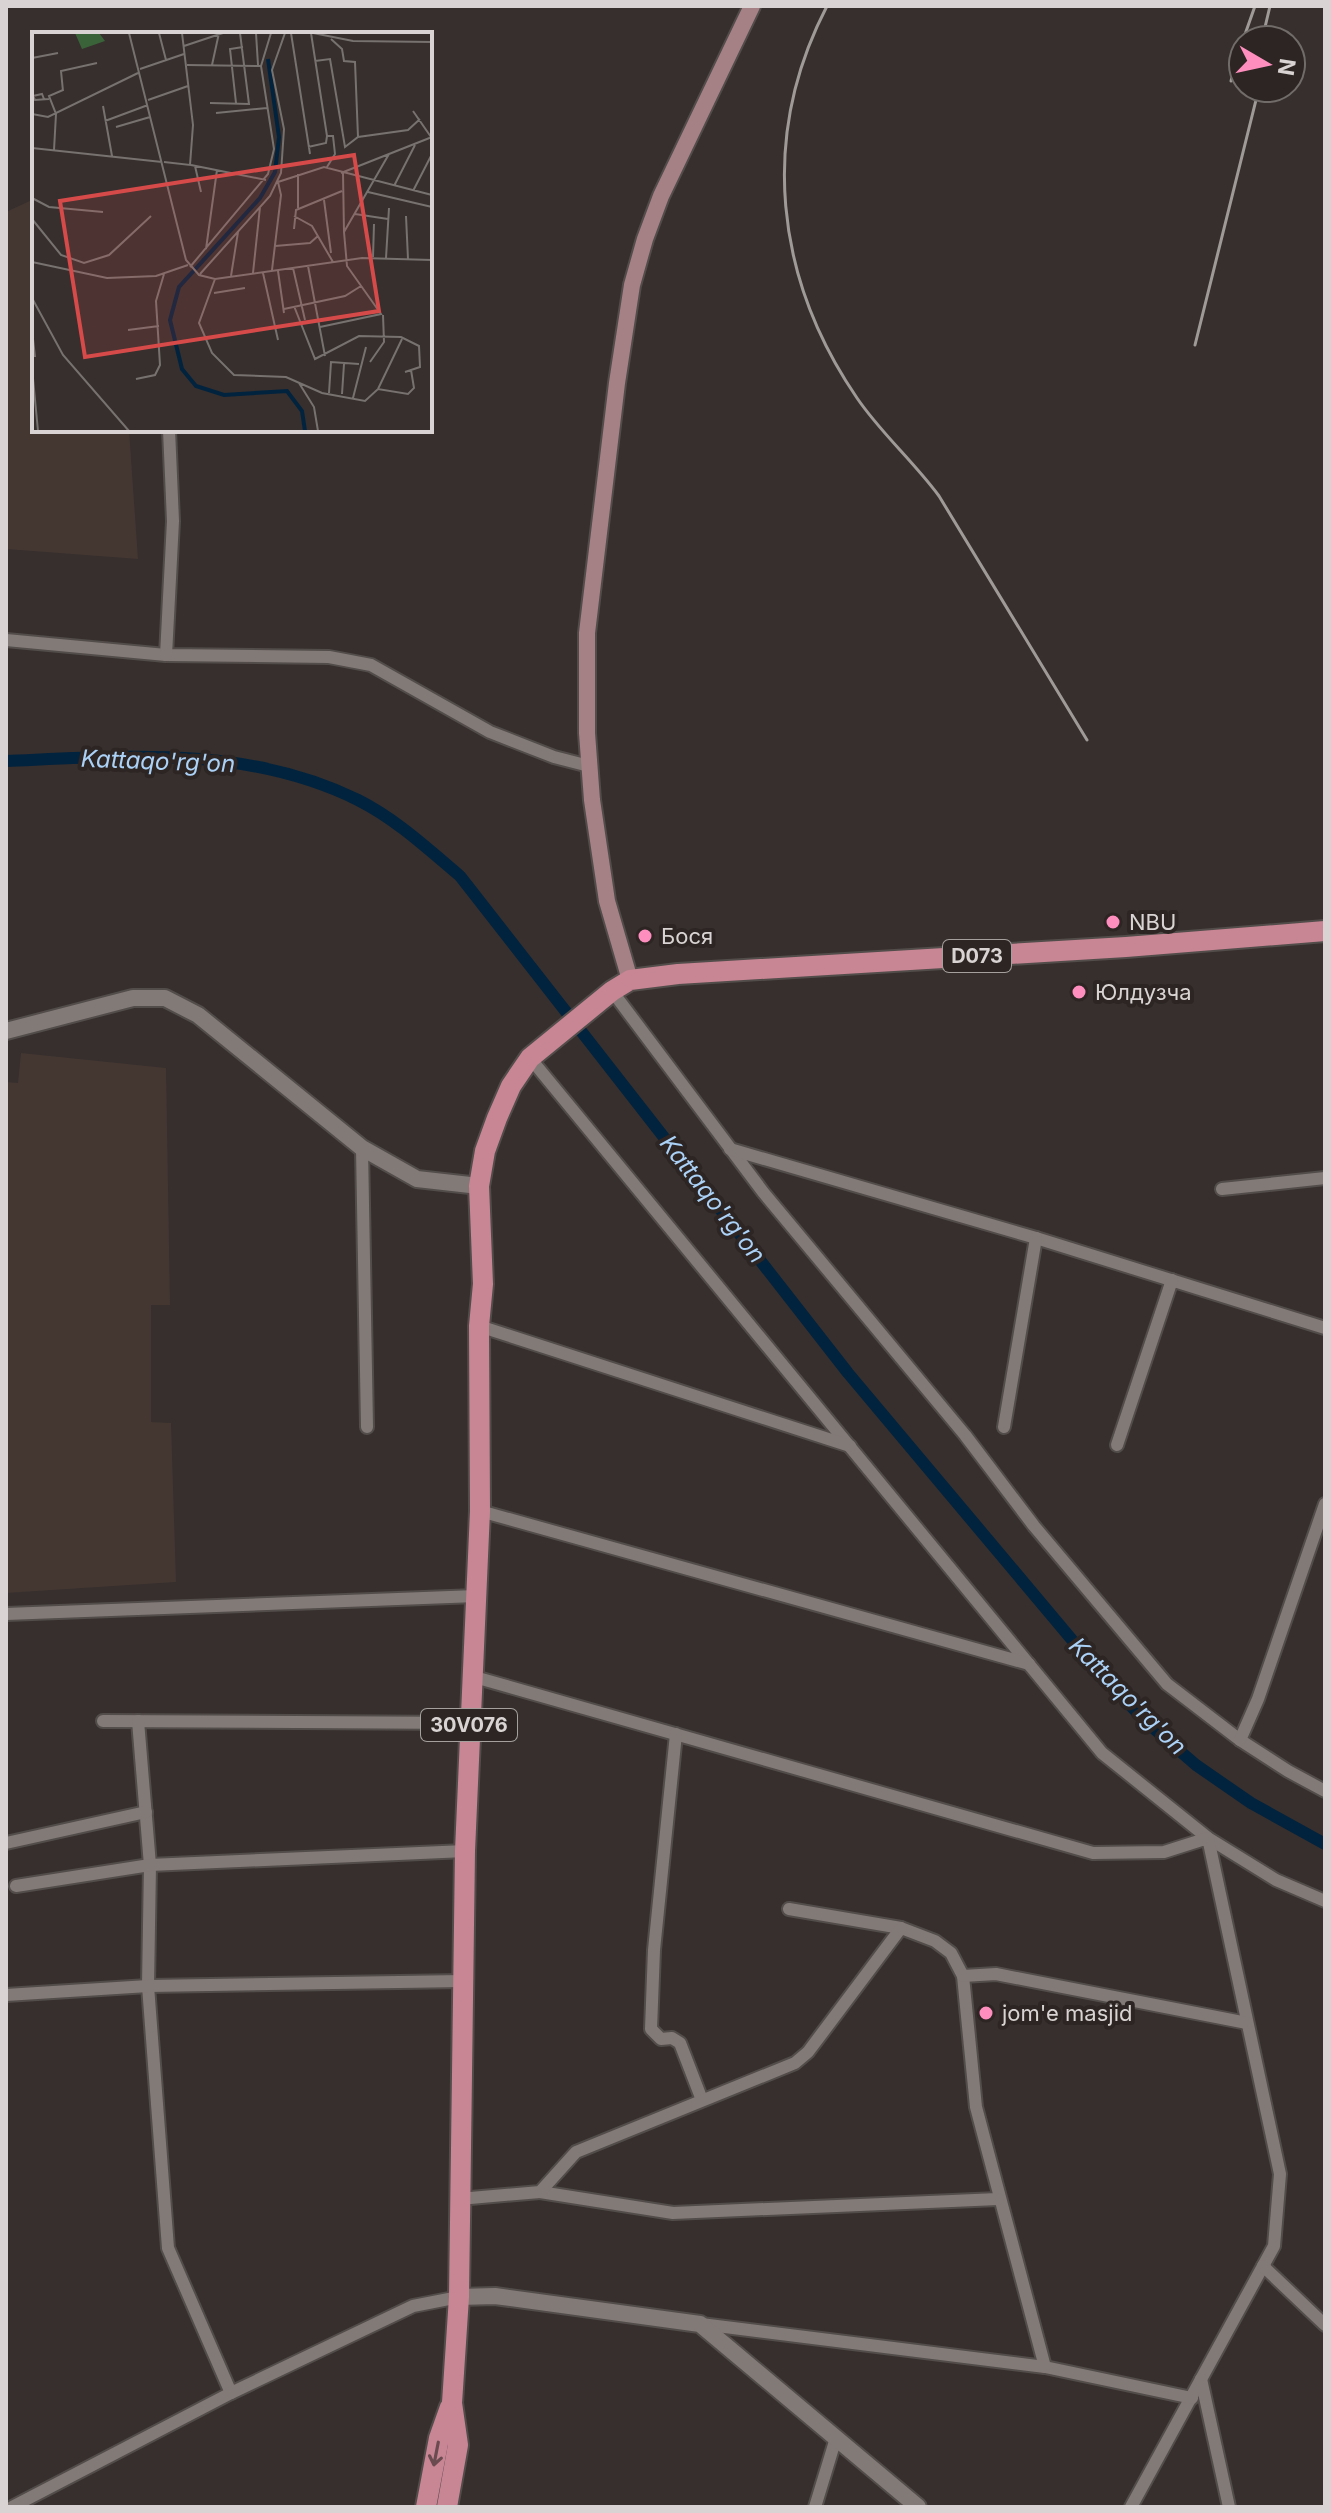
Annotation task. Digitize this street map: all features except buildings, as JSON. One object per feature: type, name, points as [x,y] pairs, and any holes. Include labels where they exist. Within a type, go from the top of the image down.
[{"type":"main road","points":[[630,980],[607,901],[589,766],[587,633],[617,383],[632,285],[645,239],[661,196],[752,6]]},
{"type":"main road","name":"D073","points":[[630,980],[678,974],[1126,947],[1325,931]]},
{"type":"main road","name":"30V076","points":[[447,2507],[458,2445],[452,2403],[459,2297],[469,1723],[480,1511],[479,1326],[483,1284],[479,1186],[485,1151],[497,1118],[511,1086],[530,1058],[630,980]]},
{"type":"main road","name":"30V076","points":[[426,2507],[439,2438],[452,2403]]},
{"type":"street","points":[[166,655],[173,521],[169,432]]},
{"type":"street","points":[[6,640],[166,655],[329,657],[371,665],[490,732],[554,757],[589,766]]},
{"type":"street","points":[[612,991],[763,1192],[965,1435],[1034,1526],[1167,1684],[1240,1740],[1325,1791]]},
{"type":"street","points":[[6,1031],[133,998],[165,998],[198,1015],[362,1148],[417,1179],[479,1186]]},
{"type":"street","points":[[530,1058],[1102,1753],[1208,1838],[1276,1880],[1325,1901]]},
{"type":"street","points":[[362,1148],[367,1427]]},
{"type":"street","points":[[730,1149],[1036,1238],[1325,1328]]},
{"type":"street","points":[[1222,1189],[1325,1178]]},
{"type":"street","points":[[1004,1427],[1036,1238]]},
{"type":"street","points":[[1117,1445],[1172,1280]]},
{"type":"street","points":[[479,1326],[850,1446]]},
{"type":"street","points":[[1240,1740],[1258,1699],[1325,1504]]},
{"type":"street","points":[[480,1511],[1029,1664]]},
{"type":"street","points":[[6,1614],[476,1596]]},
{"type":"street","points":[[471,1676],[1093,1853],[1164,1852],[1208,1838]]},
{"type":"street","points":[[103,1721],[469,1723]]},
{"type":"street","points":[[138,1721],[150,1865],[148,1986],[168,2248],[231,2393]]},
{"type":"street","points":[[676,1734],[654,1950],[651,2029],[661,2039],[672,2038],[680,2043],[702,2100]]},
{"type":"street","points":[[6,1843],[146,1812]]},
{"type":"street","points":[[1131,2507],[1274,2246],[1280,2174],[1208,1838]]},
{"type":"street","points":[[16,1886],[150,1865],[465,1851]]},
{"type":"street","points":[[789,1909],[901,1928],[935,1941],[951,1953],[963,1976],[976,2107],[1045,2367]]},
{"type":"street","points":[[540,2192],[576,2152],[795,2063],[808,2052],[901,1928]]},
{"type":"street","points":[[963,1976],[996,1974],[1247,2023]]},
{"type":"street","points":[[6,1995],[148,1986],[463,1981]]},
{"type":"street","points":[[459,2199],[540,2192],[673,2213],[998,2199]]},
{"type":"street","points":[[1263,2266],[1325,2325]]},
{"type":"street","points":[[12,2507],[231,2393],[413,2306],[459,2297],[495,2296],[1045,2367],[1192,2398]]},
{"type":"street","points":[[700,2324],[918,2507]]},
{"type":"street","points":[[1201,2379],[1229,2507]]},
{"type":"street","points":[[815,2507],[836,2438]]},
{"type":"shaded area","points":[[32,200],[32,432],[129,432],[138,559],[6,549],[6,212]]},
{"type":"shaded area","points":[[21,1053],[166,1068],[170,1305],[151,1305],[151,1422],[171,1423],[176,1582],[6,1593],[6,1082],[18,1083]]},
{"type":"waterway","name":"Kattaqo'rg'on","points":[[6,761],[96,757],[185,758],[273,770],[316,782],[358,800],[424,845],[460,876],[848,1373],[1099,1672],[1144,1720],[1196,1765],[1251,1803],[1325,1844]]},
{"type":"railway","points":[[827,6],[805,56],[791,106],[785,156],[786,206],[794,256],[808,305],[829,352],[857,398],[939,496],[1087,740]]},
{"type":"railway","points":[[1249,24],[1255,6]]},
{"type":"railway","points":[[1266,24],[1270,6]]},
{"type":"railway","points":[[1195,345],[1255,104]]},
{"type":"place","name":"NBU","points":[[1113,922]]},
{"type":"place","name":"Бося","points":[[645,936]]},
{"type":"place","name":"Юлдузча","points":[[1079,992]]},
{"type":"place","name":"jom'e masjid","points":[[986,2013]]}]
